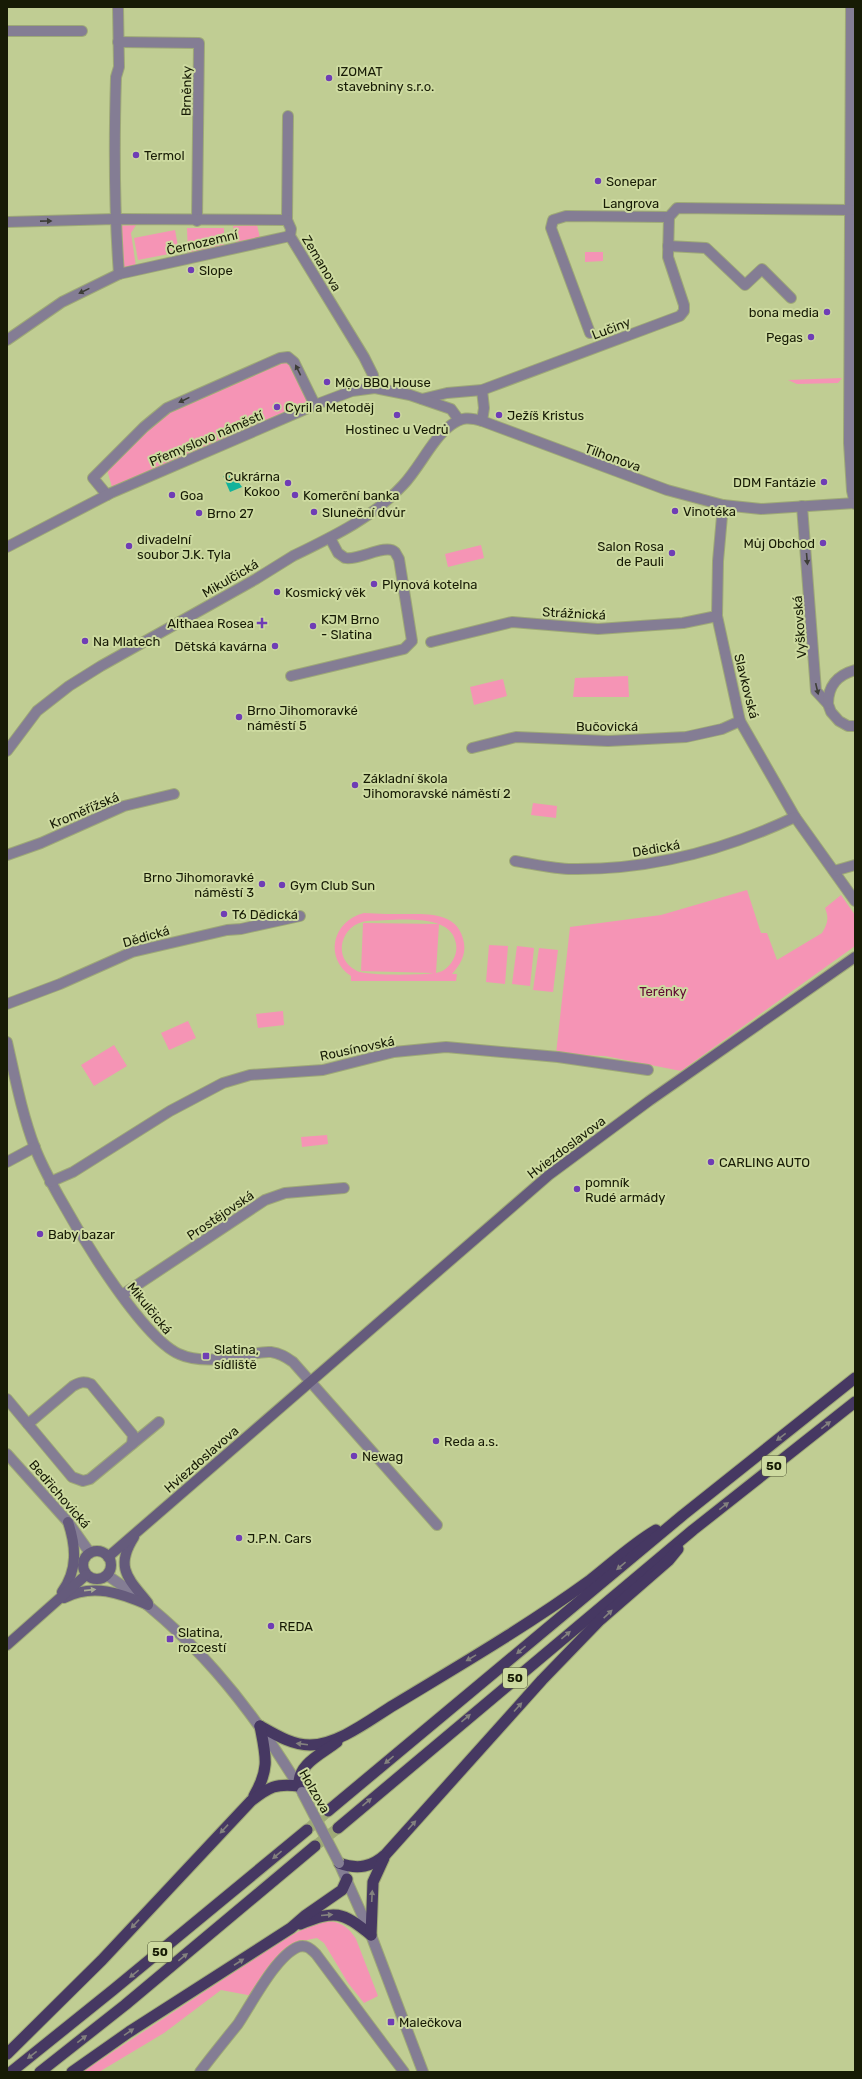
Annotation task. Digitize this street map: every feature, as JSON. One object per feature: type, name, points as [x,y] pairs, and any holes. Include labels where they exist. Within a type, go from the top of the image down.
[{"type":"highway","name":"50","points":[[328,1811],[683,1515],[855,1378]]},
{"type":"highway","name":"50","points":[[338,1828],[693,1530],[855,1402]]},
{"type":"highway","name":"50","points":[[260,1726],[285,1739],[311,1745],[327,1742],[352,1730],[496,1643],[588,1581],[643,1537],[683,1515]]},
{"type":"highway","name":"50","points":[[342,1865],[364,1867],[373,1865],[386,1854],[542,1680],[600,1620],[669,1560],[693,1530]]},
{"type":"highway","points":[[251,1801],[265,1775],[266,1764],[260,1726]]},
{"type":"highway","name":"50","points":[[300,1789],[298,1778],[306,1765],[352,1730]]},
{"type":"highway","points":[[7,2054],[102,1960],[251,1801],[272,1787],[286,1784],[300,1789]]},
{"type":"highway","name":"50","points":[[10,2072],[113,1990],[307,1830]]},
{"type":"highway","name":"50","points":[[40,2072],[125,2005],[315,1846]]},
{"type":"highway","name":"50","points":[[371,1935],[373,1882],[386,1854]]},
{"type":"highway","points":[[72,2072],[129,2032],[290,1928],[342,1890],[347,1879]]},
{"type":"highway","points":[[290,1928],[320,1916],[334,1915],[356,1923],[371,1935]]},
{"type":"main road","name":"Hviezdoslavova","points":[[108,1557],[549,1175],[649,1101],[855,957]]},
{"type":"main road","points":[[52,1605],[67,1583],[75,1562],[73,1537],[68,1522]]},
{"type":"main road","points":[[141,1528],[128,1547],[124,1565],[130,1582],[149,1606]]},
{"type":"main road","points":[[99,1551],[108,1557],[111,1566],[107,1575],[96,1580],[86,1575],[83,1562],[90,1553],[99,1551]]},
{"type":"main road","points":[[7,1645],[86,1575]]},
{"type":"main road","points":[[52,1605],[71,1594],[96,1589],[124,1595],[149,1606]]},
{"type":"street","points":[[118,7],[118,67],[116,77],[115,109],[115,219],[119,274]]},
{"type":"street","points":[[851,7],[849,443],[852,491],[855,503]]},
{"type":"street","points":[[7,31],[82,31]]},
{"type":"street","name":"Brněnky","points":[[118,42],[199,43],[197,221]]},
{"type":"street","name":"Zemanova","points":[[288,116],[287,220],[292,230],[290,236],[364,357],[372,375],[375,388]]},
{"type":"street","name":"Langrova","points":[[590,333],[551,228],[553,220],[566,216],[669,216],[677,208],[850,210]]},
{"type":"street","name":"Lučiny","points":[[422,399],[447,393],[482,390],[680,316],[684,311],[684,305],[668,257],[669,216]]},
{"type":"street","name":"Černozemní","points":[[7,222],[115,219],[197,221],[287,220]]},
{"type":"street","name":"Černozemní","points":[[7,340],[62,302],[119,274],[290,236]]},
{"type":"street","points":[[668,246],[706,248],[745,285],[762,269],[791,298]]},
{"type":"street","points":[[107,495],[93,478],[144,427],[167,408],[236,376],[280,358],[288,357],[294,362],[315,405]]},
{"type":"street","points":[[375,388],[392,390],[451,410],[459,420]]},
{"type":"street","name":"Přemyslovo náměstí","points":[[7,547],[107,495],[315,405],[352,391],[375,388]]},
{"type":"street","points":[[482,390],[484,408],[482,421]]},
{"type":"street","name":"Tilhonova","points":[[459,420],[467,417],[482,421],[667,490],[723,505],[761,509],[855,503]]},
{"type":"street","name":"Mikulčická","points":[[7,751],[37,711],[73,684],[294,556],[330,538],[376,509],[397,491],[415,472],[444,432],[459,420]]},
{"type":"street","points":[[849,443],[855,425]]},
{"type":"street","name":"Slavkovská","points":[[723,505],[718,561],[717,616],[740,721],[795,817],[855,901]]},
{"type":"street","name":"Vyškovská","points":[[802,506],[816,691],[828,704],[831,712],[839,721],[848,726],[855,726]]},
{"type":"street","points":[[291,676],[404,649],[412,641],[399,559],[394,550],[388,549],[353,559],[345,558],[340,555],[330,538]]},
{"type":"street","name":"Strážnická","points":[[431,642],[512,622],[598,629],[683,623],[717,616]]},
{"type":"street","points":[[828,704],[828,695],[831,686],[846,673],[855,670]]},
{"type":"street","name":"Bučovická","points":[[472,748],[516,737],[608,741],[686,737],[722,729],[740,721]]},
{"type":"street","name":"Kroměřížská","points":[[7,855],[41,843],[124,806],[174,794]]},
{"type":"street","name":"Dědická","points":[[515,861],[572,869],[638,865],[721,847],[795,817]]},
{"type":"street","points":[[834,871],[855,865]]},
{"type":"street","name":"Dědická","points":[[7,1004],[60,984],[132,952],[227,930],[241,929],[300,916]]},
{"type":"street","name":"Mikulčická","points":[[7,1042],[35,1147],[50,1182],[122,1295],[164,1346],[178,1354],[192,1359],[214,1359],[270,1352],[282,1354],[293,1362],[311,1382]]},
{"type":"street","name":"Rousínovská","points":[[50,1182],[73,1172],[170,1111],[223,1083],[250,1075],[323,1070],[394,1052],[446,1047],[558,1058],[648,1070]]},
{"type":"street","points":[[7,1162],[35,1147]]},
{"type":"street","name":"Prostějovská","points":[[122,1295],[265,1200],[285,1193],[344,1188]]},
{"type":"street","points":[[28,1424],[73,1386],[79,1382],[87,1382],[91,1384],[133,1435],[132,1444]]},
{"type":"street","points":[[311,1382],[437,1525]]},
{"type":"street","name":"Bedřichovická","points":[[7,1399],[72,1477],[78,1480],[90,1479],[160,1422]]},
{"type":"street","name":"Bedřichovická","points":[[7,1454],[68,1522],[90,1553]]},
{"type":"street","name":"Holzova","points":[[107,1575],[149,1606],[191,1643],[260,1726],[300,1789],[342,1865],[371,1935],[423,2072]]},
{"type":"street","points":[[200,2072],[238,2023],[277,1965],[290,1952],[302,1946],[310,1948],[316,1954],[404,2072]]},
{"type":"green space","points":[[136,225],[131,233],[136,267],[123,269],[116,226]]},
{"type":"green space","points":[[257,225],[260,238],[236,242],[233,226]]},
{"type":"green space","points":[[187,228],[224,228],[224,246],[188,253]]},
{"type":"green space","points":[[175,230],[179,252],[138,260],[134,238]]},
{"type":"green space","points":[[585,252],[603,252],[603,261],[585,262]]},
{"type":"green space","points":[[287,360],[310,401],[112,487],[106,466],[167,409]]},
{"type":"green space","points":[[842,378],[838,383],[797,384],[788,380]]},
{"type":"green space","points":[[481,545],[484,558],[448,567],[445,554]]},
{"type":"green space","points":[[628,676],[629,697],[573,697],[575,678]]},
{"type":"green space","points":[[503,679],[507,696],[474,705],[470,687]]},
{"type":"green space","points":[[533,803],[557,806],[556,818],[531,815]]},
{"type":"green space","name":"Terénky","points":[[747,890],[761,933],[767,933],[777,960],[822,933],[826,926],[827,920],[825,908],[841,895],[855,915],[855,946],[681,1071],[605,1056],[556,1054],[570,927],[661,915]]},
{"type":"green space","points":[[364,913],[425,914],[443,917],[450,921],[461,933],[464,943],[462,960],[452,974],[457,974],[456,981],[351,981],[351,976],[342,968],[337,960],[335,941],[345,924],[353,917]],"holes":[[[417,920],[437,924],[363,923],[361,971],[434,973],[407,975],[372,974],[357,971],[349,965],[344,958],[342,942],[351,928],[358,923],[367,921]],[[439,925],[450,931],[455,940],[456,951],[449,966],[436,973]]]},
{"type":"green space","points":[[489,945],[508,946],[505,984],[486,982]]},
{"type":"green space","points":[[517,946],[534,948],[530,986],[512,984]]},
{"type":"green space","points":[[539,948],[558,950],[553,992],[533,990]]},
{"type":"green space","points":[[283,1011],[284,1025],[258,1028],[256,1014]]},
{"type":"green space","points":[[188,1021],[196,1038],[169,1050],[161,1033]]},
{"type":"green space","points":[[114,1045],[127,1066],[94,1086],[81,1065]]},
{"type":"green space","points":[[327,1135],[328,1144],[302,1147],[301,1137]]},
{"type":"green space","points":[[320,1920],[332,1921],[341,1924],[353,1934],[378,1996],[364,2003],[348,1983],[324,1943],[317,1938],[304,1941],[294,1945],[278,1958],[265,1975],[253,1996],[221,1990],[164,2033],[99,2072],[82,2072],[283,1940]]},
{"type":"water","points":[[232,473],[242,487],[230,492],[223,476]]},
{"type":"tunnel","points":[[307,1830],[328,1811]]},
{"type":"tunnel","points":[[315,1846],[338,1828]]},
{"type":"place","name":"IZOMAT stavebniny s.r.o.","points":[[329,78]]},
{"type":"place","name":"Termol","points":[[136,155]]},
{"type":"place","name":"Sonepar","points":[[598,181]]},
{"type":"place","name":"Slope","points":[[191,270]]},
{"type":"place","name":"bona media","points":[[827,312]]},
{"type":"place","name":"Pegas","points":[[811,337]]},
{"type":"place","name":"Mộc BBQ House","points":[[327,382]]},
{"type":"place","name":"Cyril a Metoděj","points":[[277,407]]},
{"type":"place","name":"Hostinec u Vedrů","points":[[397,415]]},
{"type":"place","name":"Ježíš Kristus","points":[[499,415]]},
{"type":"place","name":"DDM Fantázie","points":[[824,482]]},
{"type":"place","name":"Cukrárna Kokoo","points":[[288,483]]},
{"type":"place","name":"Goa","points":[[172,495]]},
{"type":"place","name":"Komerční banka","points":[[295,495]]},
{"type":"place","name":"Vinotéka","points":[[675,511]]},
{"type":"place","name":"Sluneční dvůr","points":[[314,512]]},
{"type":"place","name":"Brno 27","points":[[199,513]]},
{"type":"place","name":"Můj Obchod","points":[[823,543]]},
{"type":"place","name":"divadelní soubor J.K. Tyla","points":[[129,546]]},
{"type":"place","name":"Salon Rosa de Pauli","points":[[672,553]]},
{"type":"place","name":"Plynová kotelna","points":[[374,584]]},
{"type":"place","name":"Kosmický věk","points":[[277,592]]},
{"type":"place","name":"Althaea Rosea","points":[[262,623]]},
{"type":"place","name":"KJM Brno - Slatina","points":[[313,626]]},
{"type":"place","name":"Na Mlatech","points":[[85,641]]},
{"type":"place","name":"Dětská kavárna","points":[[275,646]]},
{"type":"place","name":"Brno Jihomoravké náměstí 5","points":[[239,717]]},
{"type":"place","name":"Základní škola Jihomoravské náměstí 2","points":[[355,785]]},
{"type":"place","name":"Brno Jihomoravké náměstí 3","points":[[262,884]]},
{"type":"place","name":"Gym Club Sun","points":[[282,885]]},
{"type":"place","name":"T6 Dědická","points":[[224,914]]},
{"type":"place","name":"CARLING AUTO","points":[[711,1162]]},
{"type":"place","name":"pomník Rudé armády","points":[[577,1189]]},
{"type":"place","name":"Baby bazar","points":[[40,1234]]},
{"type":"place","name":"Slatina, sídliště","points":[[206,1356]]},
{"type":"place","name":"Reda a.s.","points":[[436,1441]]},
{"type":"place","name":"Newag","points":[[354,1456]]},
{"type":"place","name":"J.P.N. Cars","points":[[239,1538]]},
{"type":"place","name":"REDA","points":[[271,1626]]},
{"type":"place","name":"Slatina, rozcestí","points":[[170,1639]]},
{"type":"place","name":"Malečkova","points":[[391,2022]]}]
